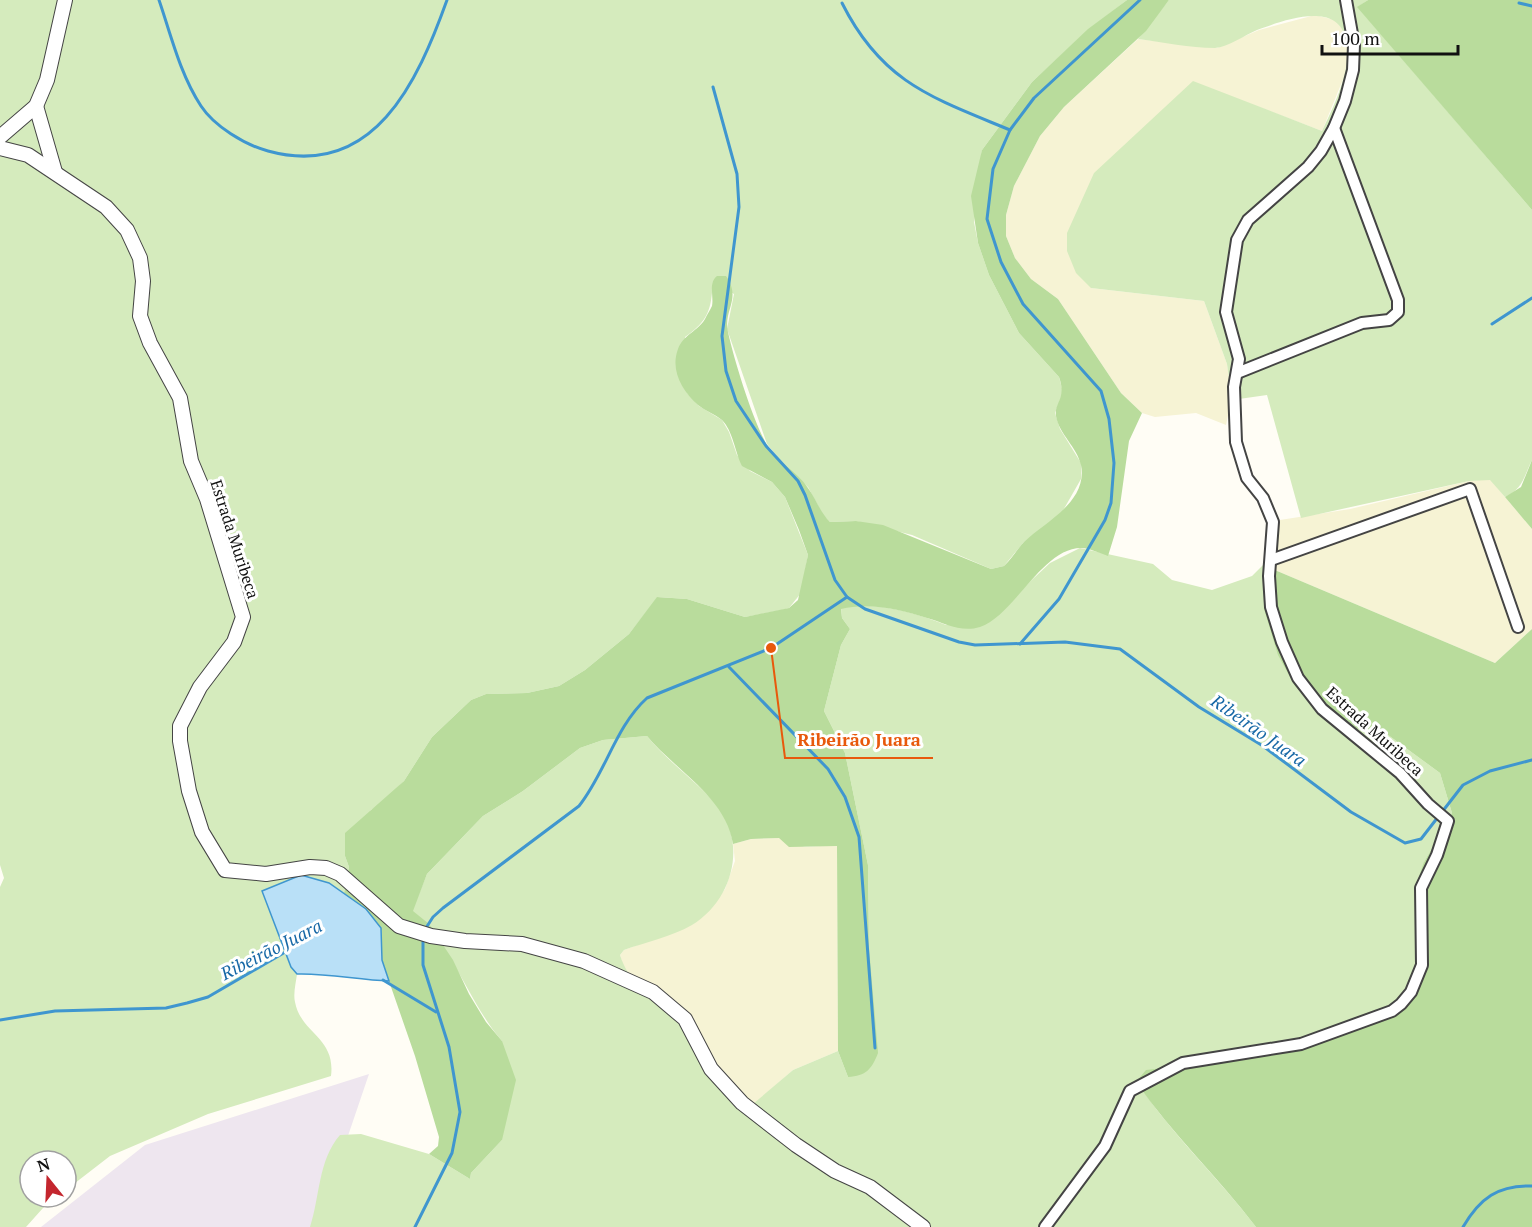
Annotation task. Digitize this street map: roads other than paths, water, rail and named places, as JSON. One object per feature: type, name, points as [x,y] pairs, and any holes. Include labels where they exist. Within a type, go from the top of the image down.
[{"type":"street","points":[[0,137],[36,106],[47,80],[65,0]]},
{"type":"street","name":"Estrada Muribeca","points":[[1045,1227],[1105,1146],[1131,1091],[1183,1063],[1301,1044],[1392,1011],[1411,992],[1418,980],[1424,946],[1420,916],[1421,888],[1437,855],[1448,822],[1389,763],[1322,709],[1298,678],[1275,624],[1269,591],[1273,522],[1269,508],[1247,478],[1236,442],[1234,405],[1239,359],[1226,312],[1237,240],[1248,220],[1308,167],[1321,151],[1334,128],[1345,101],[1353,70],[1354,45],[1346,0]]},
{"type":"street","points":[[36,106],[55,172]]},
{"type":"street","points":[[1237,373],[1362,323],[1389,320],[1398,312],[1398,300],[1334,128]]},
{"type":"street","points":[[0,148],[28,155],[55,172]]},
{"type":"street","name":"Estrada Muribeca","points":[[55,172],[106,207],[127,230],[140,258],[143,281],[140,316],[150,343],[180,398],[191,461],[207,499],[243,617],[234,642],[200,687],[180,726],[180,741],[189,790],[199,822],[225,870],[266,874],[310,867],[326,868],[340,874],[399,926],[431,936],[465,941],[522,944],[584,961],[653,992],[685,1018],[711,1069],[742,1103],[796,1145],[835,1171],[870,1187],[923,1227]]},
{"type":"street","points":[[1271,560],[1470,489],[1518,627]]},
{"type":"water","points":[[301,875],[329,883],[366,909],[381,928],[382,960],[389,981],[297,974],[291,967],[262,891]]},
{"type":"waterway","points":[[159,0],[182,68],[201,106],[214,121],[231,134],[268,151],[305,156],[337,151],[364,137],[386,117],[406,91],[422,62],[447,0]]},
{"type":"waterway","points":[[1020,644],[1059,599],[1105,520],[1111,503],[1114,463],[1109,419],[1101,391],[1023,304],[1001,262],[987,219],[993,169],[1010,130],[1034,98],[1140,0]]},
{"type":"waterway","points":[[842,3],[874,52],[892,70],[934,97],[1010,130]]},
{"type":"waterway","points":[[1519,3],[1532,6]]},
{"type":"waterway","name":"Ribeirão Juara","points":[[713,87],[737,174],[739,207],[722,336],[726,371],[736,401],[766,446],[798,481],[835,580],[847,597],[865,609],[959,642],[975,645],[1065,642],[1120,649],[1199,707],[1263,746],[1351,812],[1405,843],[1421,839],[1438,817]]},
{"type":"waterway","points":[[1492,324],[1532,298]]},
{"type":"waterway","name":"Ribeirão Juara","points":[[424,931],[433,917],[443,908],[579,806],[597,779],[627,722],[647,698],[771,648],[847,597]]},
{"type":"waterway","points":[[729,667],[828,769],[845,797],[859,837],[875,1048]]},
{"type":"waterway","name":"Ribeirão Juara","points":[[1442,812],[1463,785],[1490,771],[1532,760]]},
{"type":"waterway","points":[[415,1227],[452,1153],[460,1112],[449,1047],[423,965],[423,938]]},
{"type":"waterway","name":"Ribeirão Juara","points":[[0,1020],[55,1011],[166,1008],[187,1003],[208,997],[287,951]]},
{"type":"waterway","name":"Ribeirão Juara","points":[[383,980],[436,1012]]},
{"type":"waterway","points":[[1463,1227],[1476,1208],[1491,1195],[1509,1188],[1532,1186]]},
{"type":"place","name":"Ribeirão Juara","points":[[771,648]]}]
